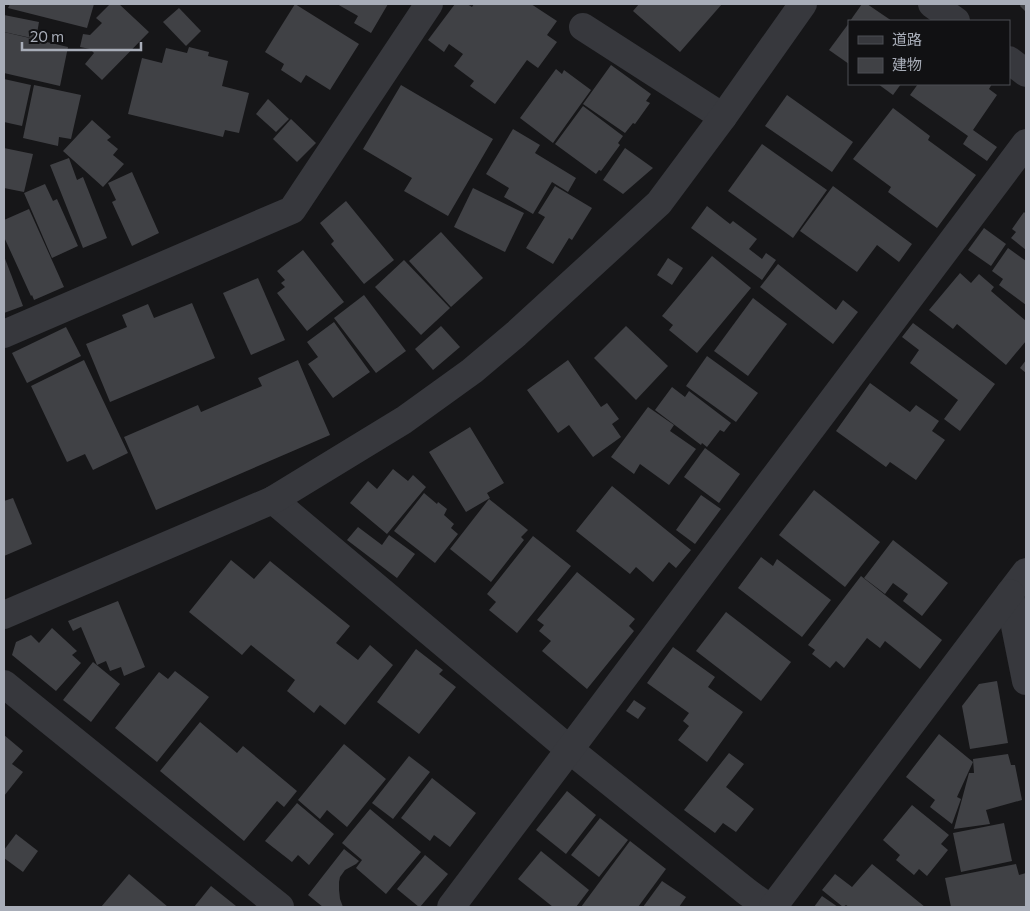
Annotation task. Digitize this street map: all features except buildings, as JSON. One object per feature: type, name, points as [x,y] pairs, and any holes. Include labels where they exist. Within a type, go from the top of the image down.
[{"type":"street","points":[[4,334],[292,210],[429,4]]},
{"type":"street","points":[[4,614],[273,500],[404,420],[472,371],[516,334],[659,203],[803,4]]},
{"type":"street","points":[[932,4],[955,20]]},
{"type":"street","points":[[583,27],[723,117]]},
{"type":"street","points":[[1010,61],[1026,73]]},
{"type":"street","points":[[451,907],[1026,143]]},
{"type":"street","points":[[273,500],[570,750],[768,907]]},
{"type":"street","points":[[773,907],[1026,572]]},
{"type":"street","points":[[1010,593],[1026,681]]},
{"type":"street","points":[[4,684],[280,907]]}]
